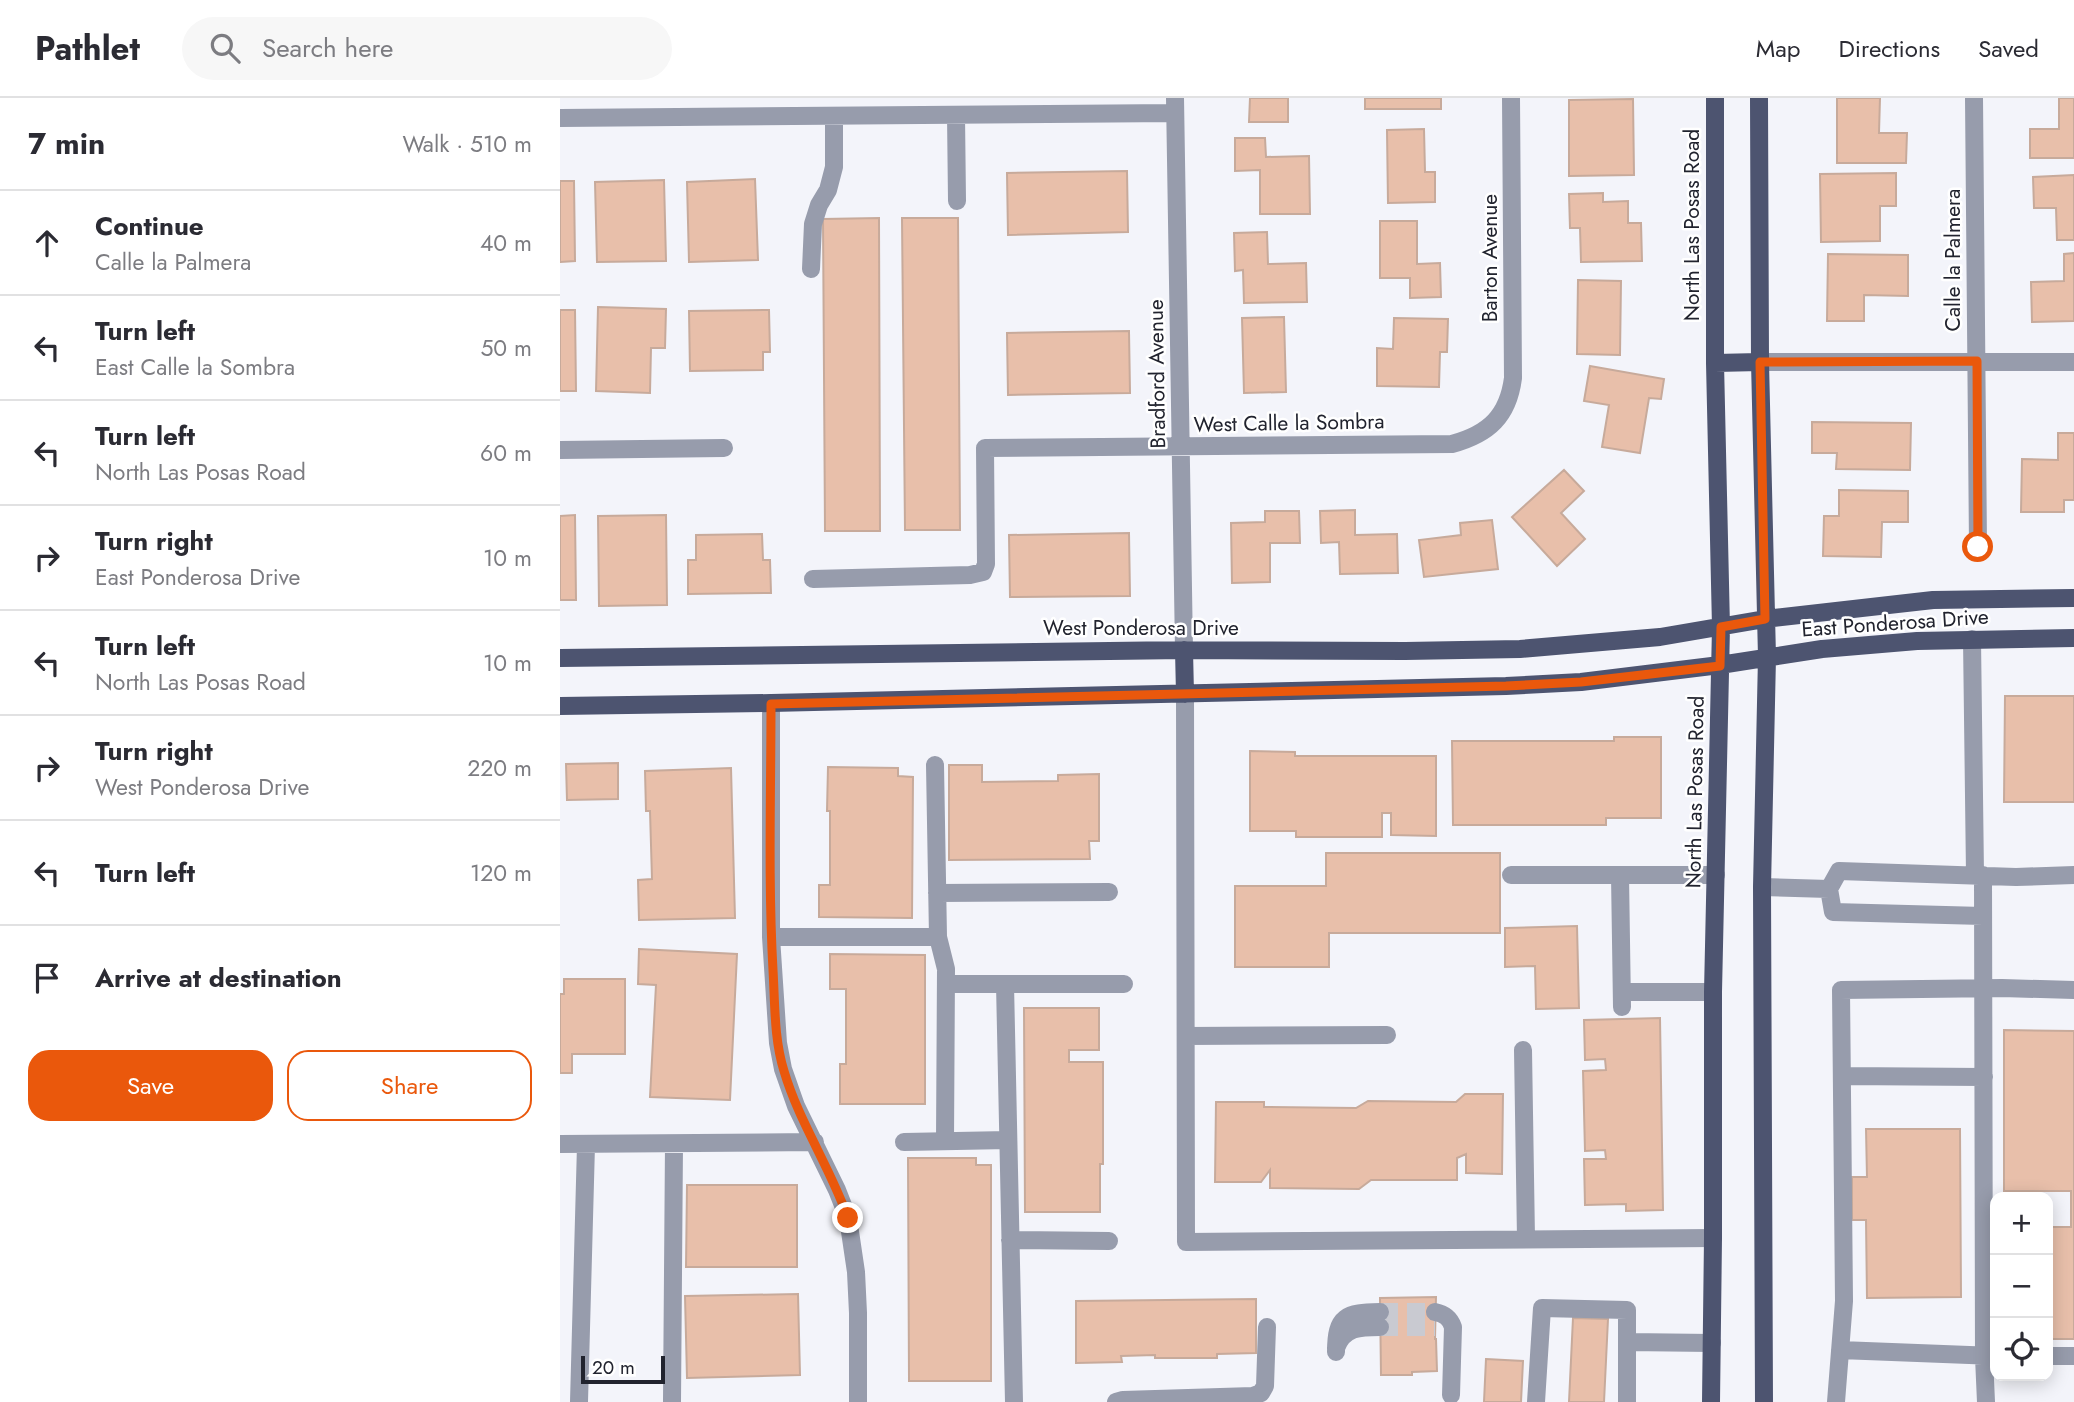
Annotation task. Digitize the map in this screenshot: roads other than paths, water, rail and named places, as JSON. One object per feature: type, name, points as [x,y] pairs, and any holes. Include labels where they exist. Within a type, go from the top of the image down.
[{"type":"main road","name":"North Las Posas Road","points":[[1711,1402],[1713,992],[1721,627],[1715,363],[1715,98]]},
{"type":"main road","points":[[1759,98],[1760,362],[1767,657],[1762,887],[1764,1402]]},
{"type":"main road","points":[[1715,363],[1760,362]]},
{"type":"main road","name":"East Ponderosa Drive","points":[[1721,627],[1765,619],[1933,600],[2074,598]]},
{"type":"main road","name":"West Ponderosa Drive","points":[[560,657],[1520,649],[1660,637],[1721,627]]},
{"type":"main road","name":"East Ponderosa Drive","points":[[1720,666],[1822,649],[1917,641],[2074,638]]},
{"type":"main road","points":[[1184,650],[1185,694]]},
{"type":"main road","points":[[560,706],[771,704],[1556,683],[1720,666]]},
{"type":"street","name":"Barton Avenue","points":[[1500,415],[1511,391],[1513,378],[1511,98]]},
{"type":"street","name":"Calle la Palmera","points":[[1975,98],[1978,547]]},
{"type":"street","points":[[560,118],[956,115],[1175,106]]},
{"type":"street","name":"Bradford Avenue","points":[[1175,106],[1184,650]]},
{"type":"street","points":[[956,115],[957,201]]},
{"type":"street","points":[[811,268],[813,224],[819,205],[828,190],[834,167],[834,116]]},
{"type":"street","points":[[1760,362],[2074,362]]},
{"type":"street","name":"West Calle la Sombra","points":[[813,579],[970,575],[983,572],[986,564],[985,448],[1452,444],[1480,434],[1500,415]]},
{"type":"street","points":[[560,450],[724,448]]},
{"type":"street","points":[[1972,639],[1979,874],[1983,916],[1990,1357],[1986,1402]]},
{"type":"street","points":[[1185,694],[1186,1242],[1713,1238]]},
{"type":"street","points":[[771,704],[771,937],[778,1043],[783,1069],[796,1107],[838,1189],[848,1218],[858,1313],[859,1402]]},
{"type":"street","points":[[935,765],[938,937],[946,969],[945,1141]]},
{"type":"street","points":[[1983,916],[1833,912],[1829,889],[1839,871],[2016,877],[2074,875]]},
{"type":"street","points":[[1511,875],[1716,875]]},
{"type":"street","points":[[1620,875],[1622,999],[1713,992]]},
{"type":"street","points":[[1762,887],[1829,889]]},
{"type":"street","points":[[937,894],[1110,892]]},
{"type":"street","points":[[771,937],[938,937]]},
{"type":"street","points":[[1005,984],[1014,1402]]},
{"type":"street","points":[[946,985],[1124,984]]},
{"type":"street","points":[[1836,1402],[1844,1301],[1841,990],[2074,990]]},
{"type":"street","points":[[1186,1036],[1387,1035]]},
{"type":"street","points":[[1523,1050],[1526,1239]]},
{"type":"street","points":[[1842,1076],[1984,1077]]},
{"type":"street","points":[[904,1142],[1008,1140]]},
{"type":"street","points":[[560,1144],[815,1142]]},
{"type":"street","points":[[672,1402],[674,1144]]},
{"type":"street","points":[[579,1402],[586,1145]]},
{"type":"street","points":[[1010,1240],[1110,1241]]},
{"type":"street","points":[[1536,1402],[1542,1308],[1628,1310],[1627,1402]]},
{"type":"street","points":[[1435,1320],[1442,1314],[1451,1322],[1451,1395]]},
{"type":"street","points":[[1336,1352],[1346,1333],[1380,1320]]},
{"type":"street","points":[[1116,1402],[1253,1396],[1261,1393],[1265,1386],[1266,1327]]},
{"type":"street","points":[[1628,1342],[1712,1343]]},
{"type":"street","points":[[1840,1349],[1990,1357]]},
{"type":"street","points":[[2053,1356],[2074,1356]]},
{"type":"tunnel","points":[[1380,1312],[1435,1312]]},
{"type":"tunnel","points":[[1380,1327],[1435,1327]]}]
